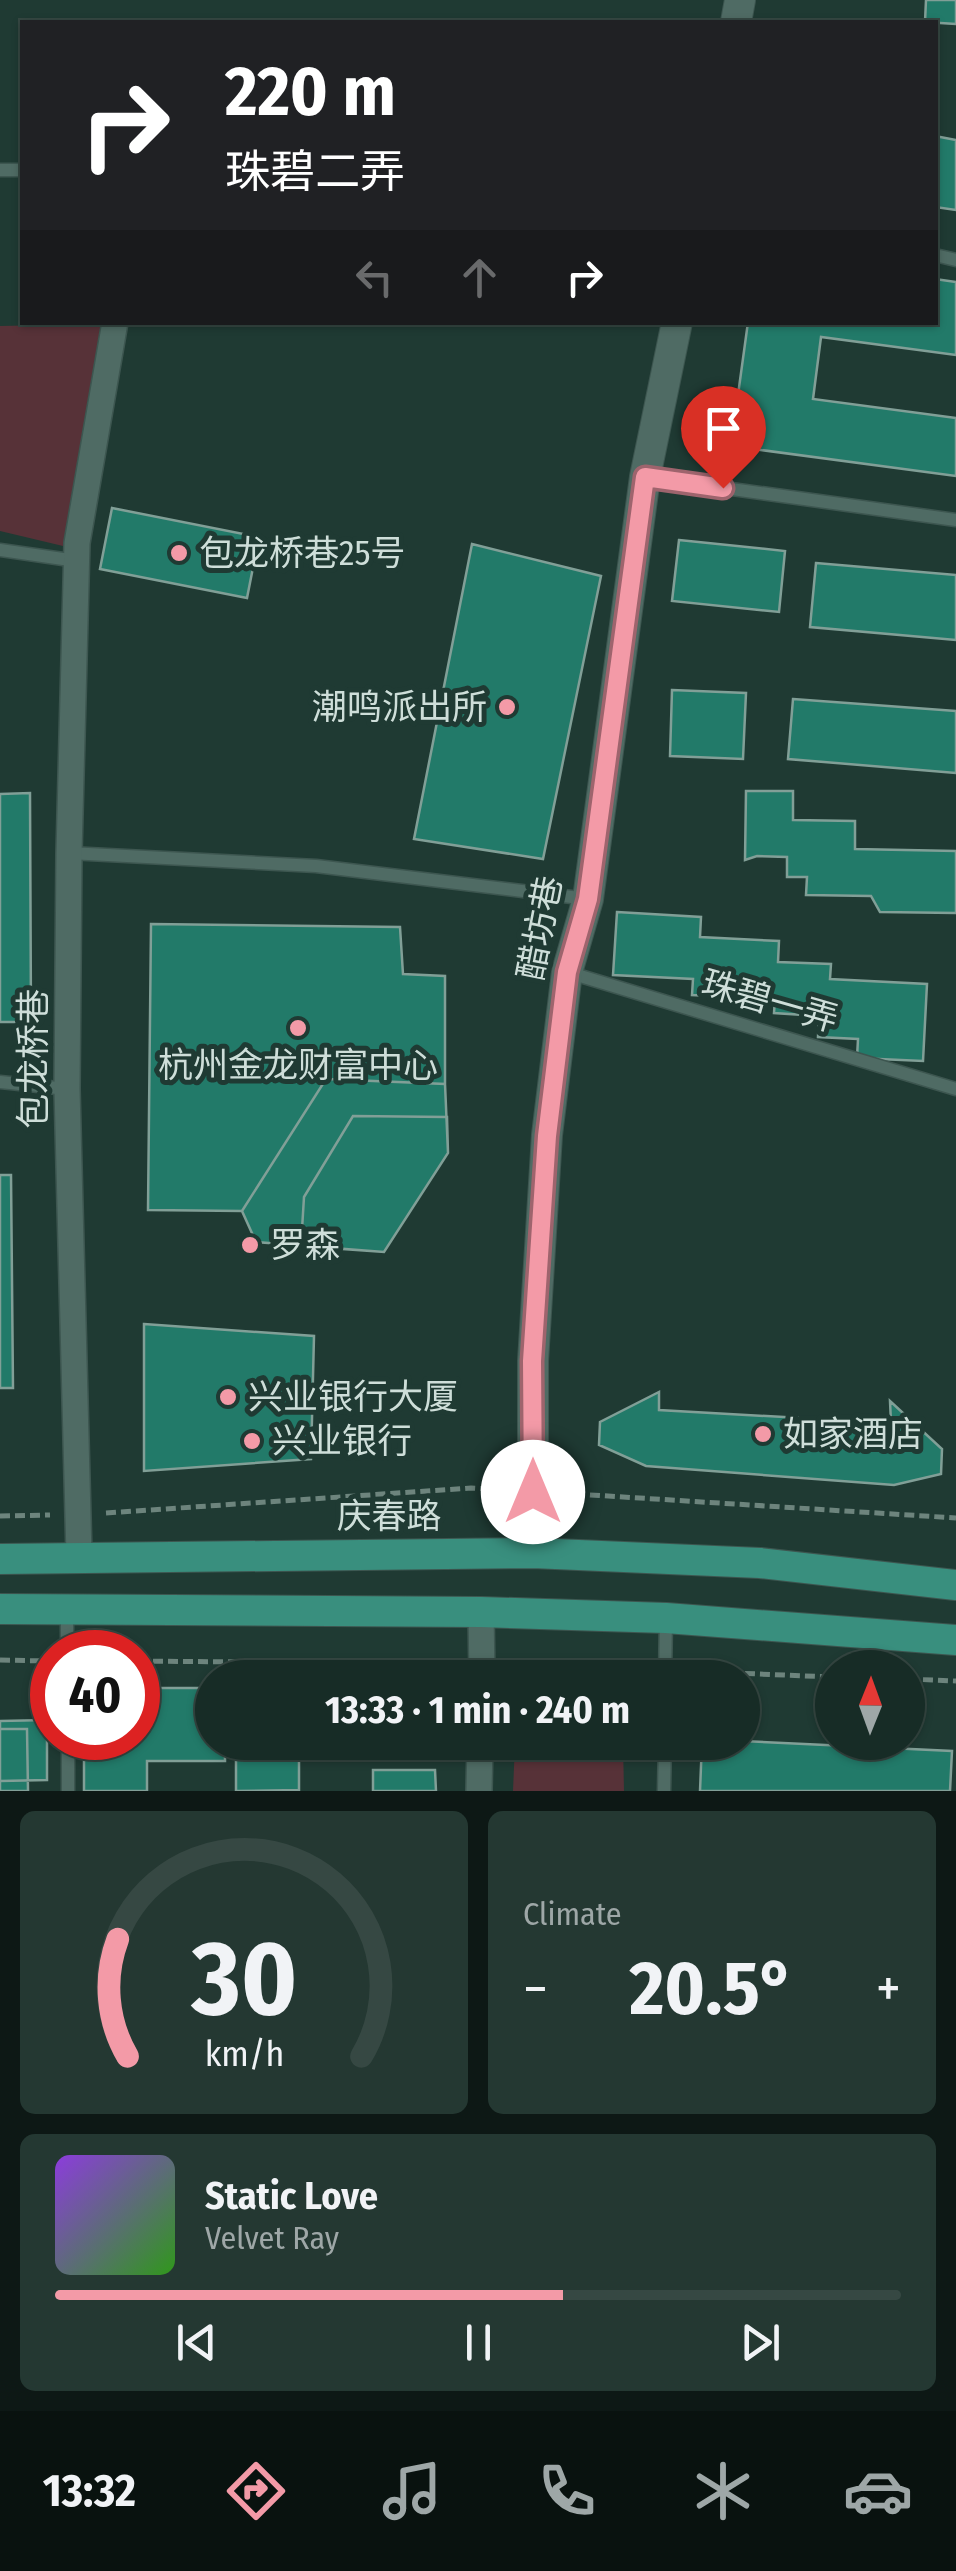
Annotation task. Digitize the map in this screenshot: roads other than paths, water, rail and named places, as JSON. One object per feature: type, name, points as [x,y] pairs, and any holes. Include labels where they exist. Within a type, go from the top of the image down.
[{"type":"main road","name":"庆春路","points":[[0,1559],[533,1554],[760,1563],[956,1585]]},
{"type":"main road","points":[[0,1609],[481,1612],[666,1618],[956,1640]]},
{"type":"street","name":"包龙桥巷","points":[[79,1556],[67,1089],[77,561],[116,325]]},
{"type":"street","name":"醋坊巷","points":[[533,1554],[532,1361],[547,1136],[567,972],[588,899],[645,477],[676,325]]},
{"type":"street","points":[[481,1612],[482,1660]]},
{"type":"street","points":[[479,1791],[480,1760]]},
{"type":"lane","points":[[645,477],[956,520]]},
{"type":"lane","points":[[0,550],[77,561]]},
{"type":"lane","points":[[69,853],[316,866],[588,899]]},
{"type":"lane","name":"珠碧一弄","points":[[567,972],[956,1089]]},
{"type":"lane","points":[[0,1082],[67,1089]]},
{"type":"lane","points":[[67,1609],[67,1630]]},
{"type":"lane","points":[[665,1660],[666,1618]]},
{"type":"lane","points":[[68,1760],[68,1791]]},
{"type":"lane","points":[[664,1760],[664,1791]]},
{"type":"place","name":"包龙桥巷25号","points":[[179,553]]},
{"type":"place","name":"潮鸣派出所","points":[[507,707]]},
{"type":"place","name":"杭州金龙财富中心","points":[[298,1028]]},
{"type":"place","name":"罗森","points":[[250,1245]]},
{"type":"place","name":"兴业银行大厦","points":[[228,1397]]},
{"type":"place","name":"如家酒店","points":[[763,1434]]},
{"type":"place","name":"兴业银行","points":[[252,1441]]}]
